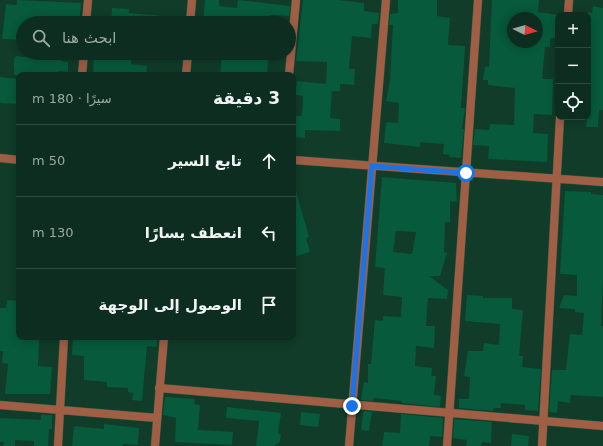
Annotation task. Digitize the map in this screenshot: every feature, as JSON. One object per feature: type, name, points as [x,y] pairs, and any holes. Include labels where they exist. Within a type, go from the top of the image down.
[{"type":"street","points":[[87,16],[88,0]]},
{"type":"street","points":[[191,16],[192,0]]},
{"type":"street","points":[[295,16],[296,0]]},
{"type":"street","points":[[349,446],[386,0]]},
{"type":"street","points":[[446,446],[478,0]]},
{"type":"street","points":[[568,12],[569,0]]},
{"type":"street","points":[[82,72],[83,60]]},
{"type":"street","points":[[186,72],[187,60]]},
{"type":"street","points":[[289,72],[290,60]]},
{"type":"street","points":[[542,446],[560,120]]},
{"type":"street","points":[[0,158],[16,160]]},
{"type":"street","points":[[296,160],[603,182]]},
{"type":"street","points":[[58,446],[64,340]]},
{"type":"street","points":[[155,446],[164,340]]},
{"type":"street","points":[[160,388],[352,406],[603,426]]},
{"type":"street","points":[[0,405],[157,418]]},
{"type":"building","points":[[17,0],[81,3],[80,16],[16,16],[16,40],[2,39],[6,4],[17,5]]},
{"type":"building","points":[[205,0],[219,0],[219,6],[237,8],[238,0],[290,6],[289,16],[204,16]]},
{"type":"building","points":[[303,0],[338,0],[364,3],[364,11],[379,13],[378,24],[372,24],[371,38],[352,36],[349,69],[355,69],[354,85],[340,84],[340,91],[332,91],[330,118],[340,119],[340,131],[305,130],[305,138],[296,137],[296,116],[302,116],[303,96],[296,95],[297,81],[326,84],[327,62],[296,61]]},
{"type":"building","points":[[398,0],[437,0],[437,16],[450,18],[448,45],[465,46],[461,108],[465,108],[462,129],[464,129],[461,158],[449,157],[450,155],[443,154],[444,144],[420,142],[420,147],[384,143],[386,122],[398,123],[399,103],[386,101],[390,81],[393,25],[389,25],[390,14],[398,13]]},
{"type":"building","points":[[492,0],[539,0],[538,12],[507,12],[507,48],[543,48],[543,13],[555,14],[555,38],[550,38],[550,47],[545,47],[542,79],[553,79],[552,115],[534,114],[533,133],[548,134],[547,162],[488,159],[489,146],[473,145],[475,129],[489,130],[490,124],[514,125],[515,88],[488,85],[488,80],[483,80],[485,66],[489,67]]},
{"type":"building","points":[[593,6],[603,8],[603,110],[599,110],[598,127],[586,127],[587,120],[591,120]]},
{"type":"building","points":[[112,8],[129,9],[129,13],[164,16],[111,16]]},
{"type":"building","points":[[16,56],[16,60],[61,60],[68,62],[68,72],[16,72],[16,75],[14,75],[14,59]]},
{"type":"building","points":[[94,60],[131,60],[131,64],[147,66],[146,72],[93,72]]},
{"type":"building","points":[[221,60],[268,60],[267,72],[220,72]]},
{"type":"building","points":[[0,77],[16,79],[16,104],[0,103]]},
{"type":"building","points":[[382,177],[456,183],[457,202],[450,201],[450,222],[445,222],[444,252],[447,253],[440,276],[429,276],[448,290],[447,299],[428,298],[426,326],[435,326],[434,348],[416,346],[415,366],[432,368],[431,376],[436,376],[434,395],[441,396],[440,407],[374,398],[373,401],[361,400],[364,382],[368,383],[368,364],[371,364],[375,320],[383,321],[383,316],[401,317],[402,297],[383,295],[385,268],[375,267]],"holes":[[[396,231],[416,232],[412,254],[393,252]]]},
{"type":"building","points":[[296,191],[309,237],[306,238],[310,252],[296,256]]},
{"type":"building","points":[[565,191],[591,192],[591,194],[603,195],[603,280],[601,326],[603,326],[603,397],[571,395],[570,403],[558,401],[557,413],[549,412],[552,370],[566,370],[570,334],[582,335],[584,313],[575,312],[575,309],[559,308],[564,295],[577,296],[577,275],[560,274]]},
{"type":"building","points":[[467,295],[483,296],[483,298],[512,298],[512,309],[523,310],[519,356],[523,356],[522,367],[541,369],[538,411],[525,410],[525,405],[501,403],[501,408],[493,408],[493,411],[459,408],[459,399],[469,399],[470,377],[464,376],[468,351],[483,351],[484,343],[499,345],[500,324],[465,321]]},
{"type":"building","points":[[7,300],[16,301],[16,340],[39,340],[38,366],[52,367],[50,394],[5,394],[8,364],[2,363],[3,351],[0,351],[0,308],[6,308]]},
{"type":"building","points":[[73,340],[157,340],[157,347],[147,346],[142,401],[132,400],[133,393],[128,392],[128,388],[107,387],[107,382],[84,380],[84,356],[72,355]]},
{"type":"building","points":[[165,397],[195,399],[194,404],[200,405],[198,430],[233,432],[232,445],[175,442],[176,418],[163,415]]},
{"type":"building","points":[[227,407],[281,413],[278,434],[281,434],[280,442],[274,446],[256,446],[259,421],[226,418]]},
{"type":"building","points":[[363,411],[372,412],[369,431],[361,430]]},
{"type":"building","points":[[301,412],[320,414],[318,427],[300,425]]},
{"type":"building","points":[[401,414],[443,418],[442,437],[430,436],[429,446],[382,446],[384,432],[400,433]]},
{"type":"building","points":[[41,415],[52,415],[52,429],[49,429],[48,446],[34,446],[34,441],[15,440],[15,446],[3,446],[4,442],[0,442],[0,418],[41,420]]},
{"type":"building","points":[[454,419],[492,422],[491,443],[482,442],[481,446],[466,446],[467,440],[453,438]]},
{"type":"building","points":[[104,424],[139,428],[138,445],[123,444],[123,446],[72,446],[74,426],[104,429]]},
{"type":"building","points":[[512,434],[529,436],[528,446],[511,446]]},
{"type":"route","points":[[352,406],[372,166],[466,173]]}]
